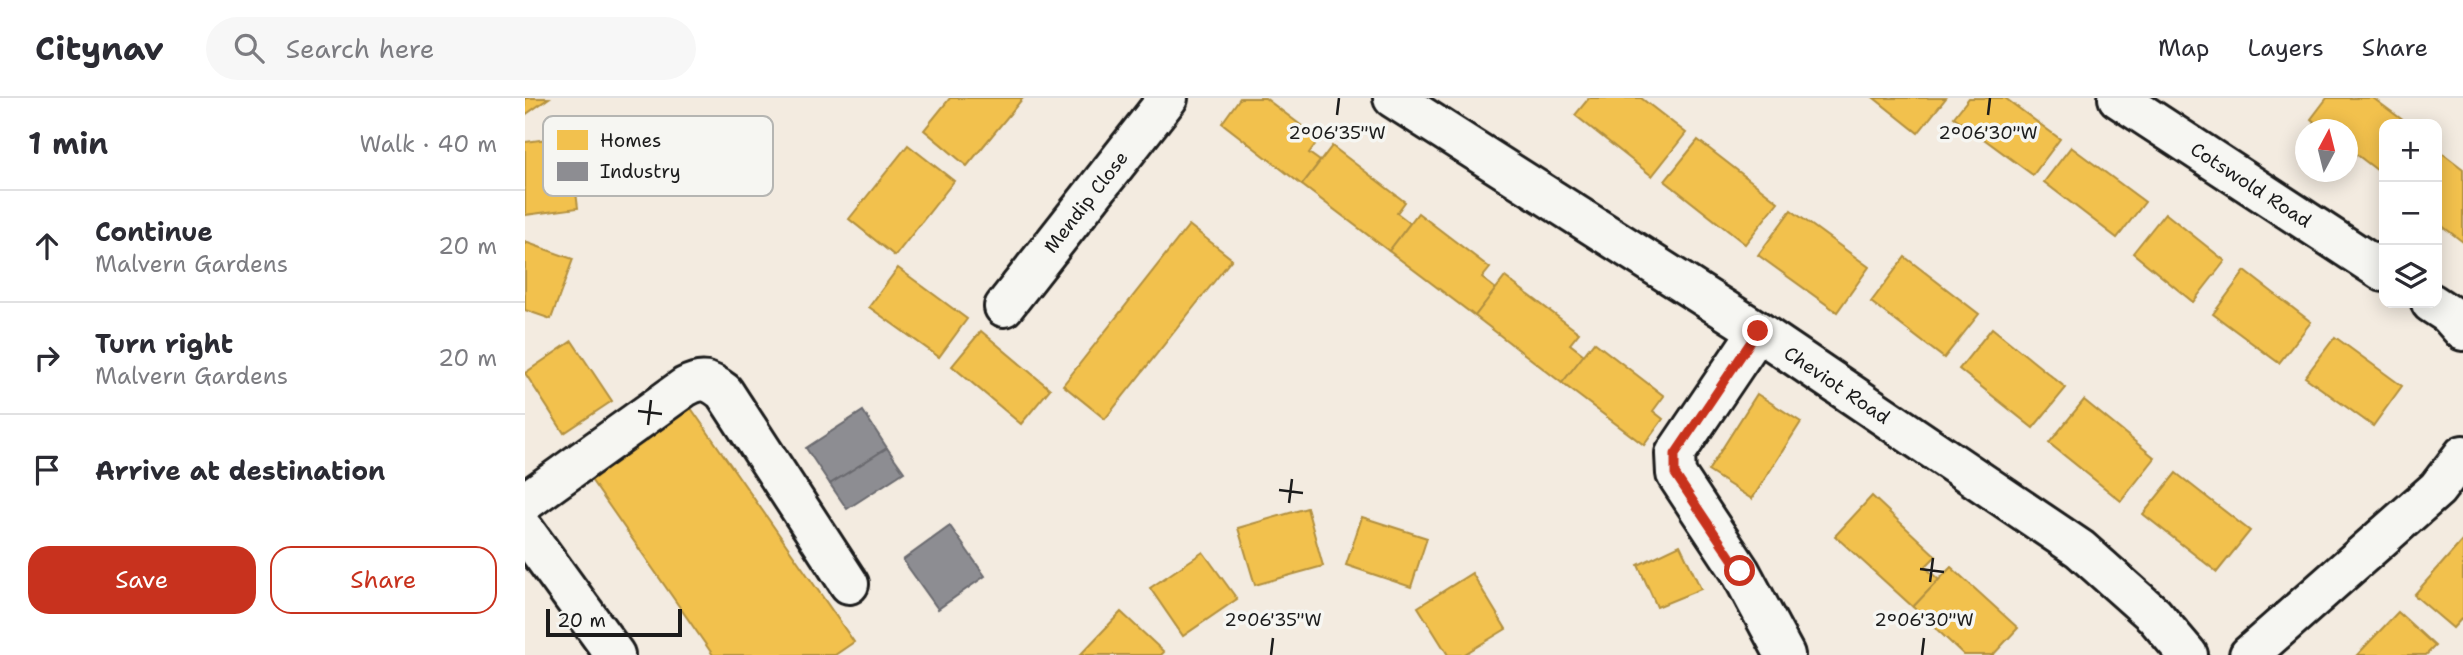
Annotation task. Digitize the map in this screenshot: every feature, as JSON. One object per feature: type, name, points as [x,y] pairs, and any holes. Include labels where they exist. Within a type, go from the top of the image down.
[{"type":"street","name":"Mendip Close","points":[[1004,306],[1168,98]]},
{"type":"street","name":"Cheviot Road","points":[[1394,98],[1758,331],[2080,549],[2154,615],[2187,655]]},
{"type":"street","name":"Cotswold Road","points":[[2118,98],[2379,269]]},
{"type":"street","points":[[2439,308],[2463,331]]},
{"type":"street","points":[[1758,331],[1675,454],[1675,474],[1740,571],[1785,655]]},
{"type":"street","points":[[525,502],[685,387],[697,380],[711,381],[724,392],[849,584]]},
{"type":"street","points":[[2249,655],[2437,489],[2463,455]]},
{"type":"street","points":[[525,531],[615,655]]},
{"type":"building: Homes","points":[[525,98],[549,98],[525,115]]},
{"type":"building: Homes","points":[[950,98],[1023,98],[967,166],[924,130]]},
{"type":"building: Homes","points":[[1240,98],[1265,98],[1319,139],[1309,153],[1320,161],[1302,185],[1222,123]]},
{"type":"building: Homes","points":[[1589,98],[1641,98],[1686,133],[1652,176],[1575,115]]},
{"type":"building: Homes","points":[[1874,98],[1946,98],[1918,133]]},
{"type":"building: Homes","points":[[1969,98],[2005,98],[2060,139],[2033,175],[1954,117]]},
{"type":"building: Homes","points":[[2327,98],[2373,98],[2401,119],[2379,119],[2379,172],[2358,155],[2358,119],[2311,119]]},
{"type":"building: Homes","points":[[543,140],[543,196],[576,196],[578,208],[525,215],[525,142]]},
{"type":"building: Homes","points":[[1698,140],[1778,202],[1745,244],[1665,181]]},
{"type":"building: Homes","points":[[908,145],[954,181],[895,256],[849,219]]},
{"type":"building: Homes","points":[[1332,146],[1405,202],[1397,213],[1410,223],[1389,251],[1302,185]]},
{"type":"building: Homes","points":[[2071,147],[2145,202],[2117,238],[2044,182]]},
{"type":"building: Homes","points":[[2442,153],[2463,169],[2463,242],[2442,226]]},
{"type":"building: Homes","points":[[1791,210],[1869,267],[1837,312],[1758,255]]},
{"type":"building: Homes","points":[[1418,213],[1490,268],[1482,278],[1496,289],[1475,316],[1389,251]]},
{"type":"building: Homes","points":[[2165,213],[2225,261],[2193,302],[2133,253]]},
{"type":"building: Homes","points":[[1189,225],[1232,259],[1105,419],[1063,385]]},
{"type":"building: Homes","points":[[525,242],[573,259],[551,319],[525,310]]},
{"type":"building: Homes","points":[[1905,257],[1979,314],[1944,358],[1871,302]]},
{"type":"building: Homes","points":[[898,268],[967,319],[939,357],[869,307]]},
{"type":"building: Homes","points":[[2245,271],[2311,322],[2279,363],[2213,314]]},
{"type":"building: Homes","points":[[1505,277],[1579,333],[1570,344],[1584,355],[1562,383],[1475,316]]},
{"type":"building: Homes","points":[[1992,328],[2066,388],[2033,428],[1959,369]]},
{"type":"building: Homes","points":[[981,331],[1050,389],[1021,424],[952,366]]},
{"type":"building: Homes","points":[[2335,337],[2402,386],[2373,426],[2305,377]]},
{"type":"building: Homes","points":[[572,341],[612,401],[564,433],[525,373]]},
{"type":"building: Homes","points":[[1594,342],[1664,396],[1653,411],[1663,419],[1644,445],[1562,383]]},
{"type":"building: Homes","points":[[1757,394],[1801,422],[1752,499],[1708,471]]},
{"type":"building: Homes","points":[[2084,400],[2155,458],[2121,501],[2049,443]]},
{"type":"building: Homes","points":[[686,401],[854,642],[835,655],[713,655],[585,471]]},
{"type":"building: Homes","points":[[2176,473],[2250,531],[2217,572],[2143,514]]},
{"type":"building: Homes","points":[[1872,496],[1936,556],[1925,567],[1939,580],[1913,607],[1835,536]]},
{"type":"building: Homes","points":[[1307,508],[1323,566],[1255,585],[1238,528]]},
{"type":"building: Homes","points":[[1362,517],[1427,538],[1411,587],[1346,565]]},
{"type":"building: Homes","points":[[2463,540],[2463,617],[2453,628],[2414,595]]},
{"type":"building: Homes","points":[[1680,545],[1701,589],[1657,607],[1638,565]]},
{"type":"building: Homes","points":[[1203,552],[1237,599],[1183,636],[1150,588]]},
{"type":"building: Homes","points":[[1951,567],[2018,628],[1993,655],[1964,655],[1913,607]]},
{"type":"building: Homes","points":[[1472,573],[1506,629],[1463,655],[1448,655],[1418,607]]},
{"type":"building: Homes","points":[[1121,612],[1164,652],[1161,655],[1080,655]]},
{"type":"building: Homes","points":[[2398,612],[2435,646],[2426,655],[2357,655]]},
{"type":"building: Industry","points":[[863,411],[887,448],[830,484],[806,448]]},
{"type":"building: Industry","points":[[887,448],[904,472],[847,509],[830,484]]},
{"type":"building: Industry","points":[[950,526],[985,576],[938,609],[903,560]]},
{"type":"route","points":[[1740,571],[1675,474],[1675,454],[1758,331]]}]
